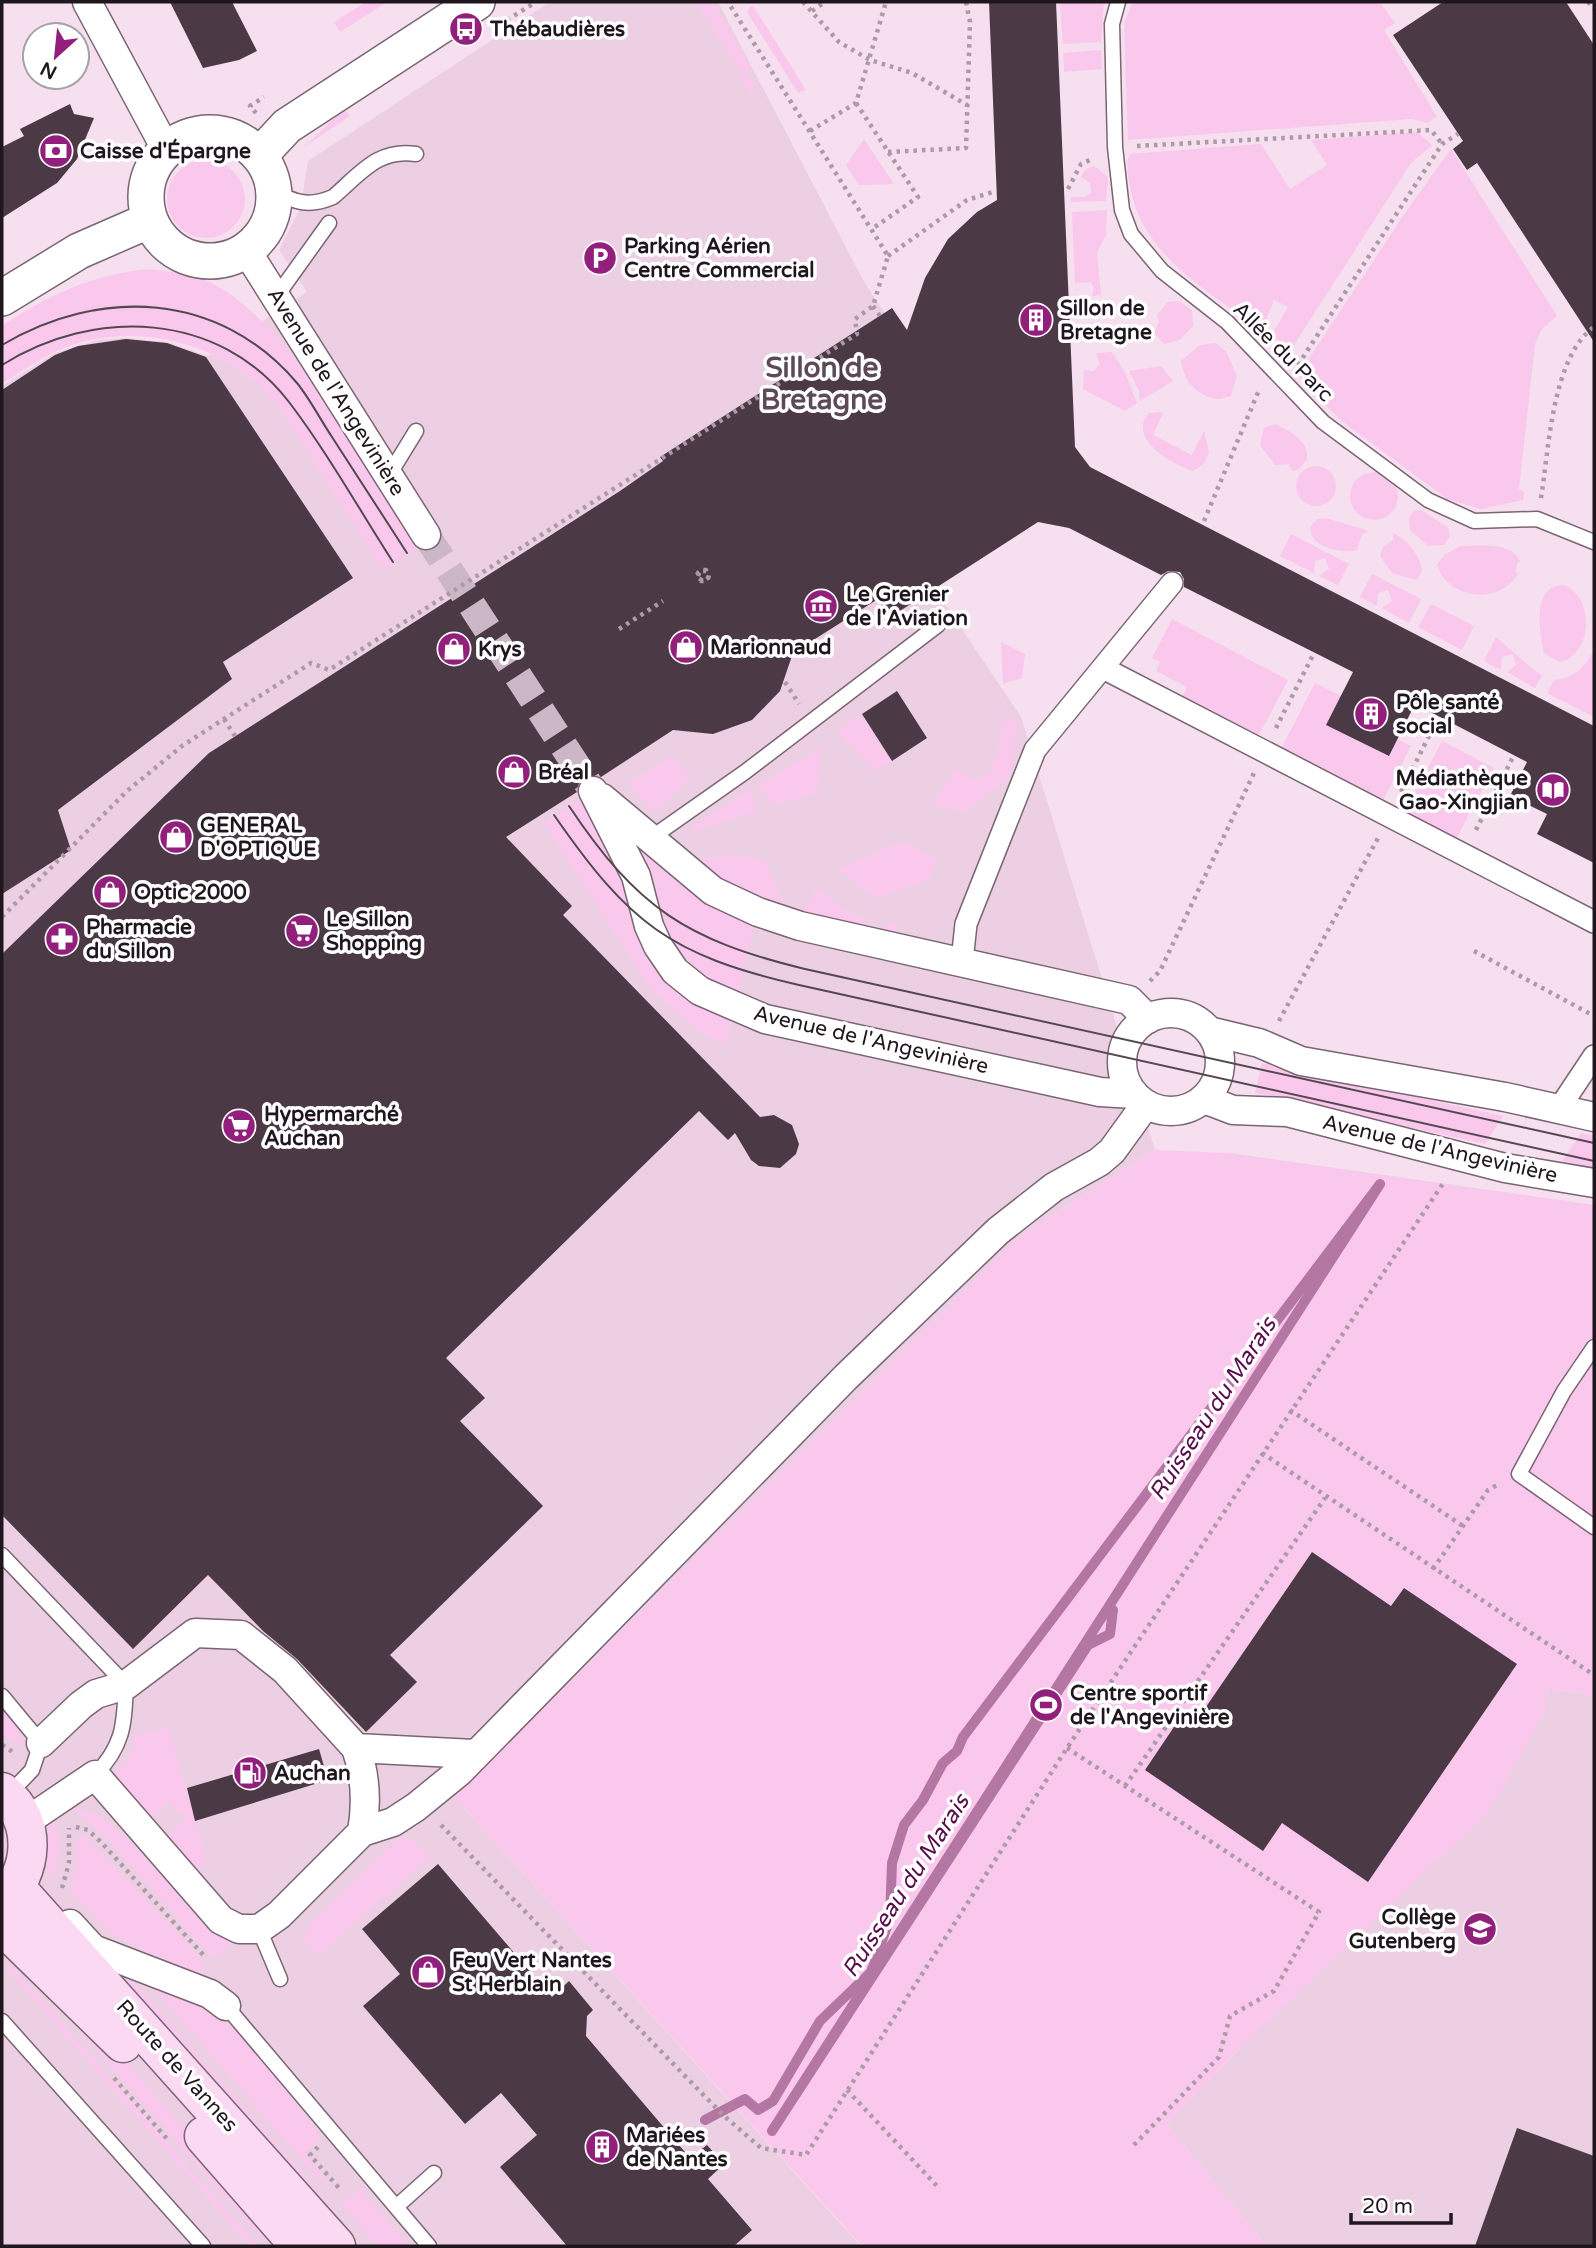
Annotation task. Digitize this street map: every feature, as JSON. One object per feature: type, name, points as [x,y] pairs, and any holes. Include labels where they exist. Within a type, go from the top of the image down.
[{"type":"main road","points":[[11,1804],[28,1838],[14,1885]]},
{"type":"main road","name":"Route de Vannes","points":[[14,1885],[337,2246]]},
{"type":"main road","name":"Route de Vannes","points":[[2,1925],[109,2027],[300,2246]]},
{"type":"street","points":[[88,2],[166,149]]},
{"type":"street","points":[[260,156],[268,143],[287,125],[477,2]]},
{"type":"street","points":[[207,132],[236,138],[260,156],[271,178],[274,191],[273,211],[267,226],[246,250],[235,256],[210,261],[185,256],[164,242],[150,220],[145,199],[149,177],[166,149],[192,135],[207,132]]},
{"type":"street","points":[[2,298],[79,251],[150,220]]},
{"type":"street","name":"Avenue de l'Angevinière","points":[[246,250],[426,535]]},
{"type":"street","points":[[962,961],[966,924],[1035,750],[1105,669],[1172,583]]},
{"type":"street","points":[[1105,669],[1260,761],[1384,825],[1463,856],[1594,922]]},
{"type":"street","name":"Avenue de l'Angevinière","points":[[1139,1009],[962,961],[800,926],[758,912],[713,891],[593,791],[636,876],[649,926],[658,946],[675,971],[712,997],[765,1019],[1140,1099]]},
{"type":"street","points":[[1139,1009],[1179,1014],[1199,1021],[1209,1031],[1221,1061],[1218,1078],[1204,1099],[1176,1111],[1140,1099],[1125,1078],[1122,1056],[1139,1009]]},
{"type":"street","points":[[1209,1031],[1271,1048],[1301,1061],[1560,1107],[1594,1117]]},
{"type":"street","points":[[1560,1107],[1594,1056]]},
{"type":"street","points":[[11,1804],[95,1775],[221,1920],[239,1928],[259,1928],[279,1914],[362,1832],[393,1822],[459,1772],[846,1377],[998,1231],[1054,1187],[1099,1162],[1112,1151],[1140,1099]]},
{"type":"street","name":"Avenue de l'Angevinière","points":[[1204,1099],[1233,1110],[1287,1112],[1505,1168],[1594,1184]]},
{"type":"street","points":[[41,1743],[88,1699],[125,1685],[195,1633],[241,1635],[285,1670],[356,1748],[362,1765],[366,1808],[362,1832]]},
{"type":"street","points":[[356,1748],[474,1754]]},
{"type":"street","points":[[14,1885],[53,1906],[93,1949],[210,1994],[226,2006]]},
{"type":"lane","name":"Allée du Parc","points":[[1118,2],[1112,24],[1115,148],[1122,210],[1131,234],[1162,271],[1227,322],[1323,422],[1428,500],[1474,521],[1537,519],[1594,542]]},
{"type":"lane","points":[[274,191],[304,204],[324,201],[333,197],[380,157],[398,151],[416,154]]},
{"type":"lane","points":[[276,297],[329,223]]},
{"type":"lane","points":[[389,475],[416,431]]},
{"type":"lane","points":[[651,838],[745,772],[938,625]]},
{"type":"lane","points":[[1594,1347],[1564,1391],[1519,1474],[1594,1527]]},
{"type":"lane","points":[[2,1555],[125,1685],[123,1730],[111,1758],[95,1775]]},
{"type":"lane","points":[[2,1696],[41,1743],[32,1770],[11,1804]]},
{"type":"lane","points":[[259,1928],[280,1979]]},
{"type":"lane","points":[[226,2006],[429,2246]]},
{"type":"lane","points":[[2,2021],[203,2246]]},
{"type":"lane","points":[[396,2207],[434,2173]]},
{"type":"path","points":[[803,2],[839,42],[870,60],[912,73],[967,105]]},
{"type":"path","points":[[812,12],[825,2]]},
{"type":"path","points":[[810,131],[856,103],[886,2]]},
{"type":"path","points":[[888,152],[966,148],[970,22],[966,2]]},
{"type":"path","points":[[1588,2],[1594,9]]},
{"type":"path","points":[[731,3],[888,256]]},
{"type":"path","points":[[856,103],[918,197],[872,229]]},
{"type":"path","points":[[1068,190],[1081,164],[1115,148],[1431,130],[1442,144]]},
{"type":"path","points":[[1286,386],[1442,144],[1458,134]]},
{"type":"path","points":[[2,918],[127,791],[182,746],[312,663],[329,670],[618,490],[857,334],[855,319],[873,306],[888,256],[967,200],[993,192]]},
{"type":"path","points":[[873,306],[880,316]]},
{"type":"path","points":[[1537,519],[1563,371],[1582,335],[1594,327]]},
{"type":"path","points":[[1204,521],[1269,366]]},
{"type":"path","points":[[698,578],[700,571],[706,571],[708,578],[699,579],[697,576],[698,573],[700,571],[703,570],[706,570],[709,575],[708,578],[706,580],[698,578]]},
{"type":"path","points":[[620,629],[663,601]]},
{"type":"path","points":[[1139,1009],[1314,653]]},
{"type":"path","points":[[785,682],[794,697]]},
{"type":"path","points":[[1271,1048],[1280,1013],[1384,825],[1439,716]]},
{"type":"path","points":[[224,719],[235,736]]},
{"type":"path","points":[[1463,856],[1514,755]]},
{"type":"path","points":[[1474,951],[1594,1016]]},
{"type":"path","points":[[416,1807],[449,1831],[723,2115],[761,2148],[806,2155],[1066,1748],[1447,1178]]},
{"type":"path","points":[[1290,1410],[1463,1526]]},
{"type":"path","points":[[1262,1453],[1325,1498],[1594,1675]]},
{"type":"path","points":[[1433,1569],[1488,1490],[1519,1474]]},
{"type":"path","points":[[1125,1786],[1325,1498]]},
{"type":"path","points":[[1066,1748],[1319,1912],[1274,1991],[1230,2016],[1219,2057],[1134,2145]]},
{"type":"path","points":[[108,2070],[171,2143]]},
{"type":"path","points":[[847,2090],[937,2186]]},
{"type":"shaded area","points":[[366,2],[387,2],[340,32],[334,22]]},
{"type":"shaded area","points":[[550,2],[718,2],[863,280],[987,471],[896,531],[1021,717],[1155,1150],[1018,1237],[454,1797],[861,2246],[2,2246],[2,386],[55,353],[98,340],[125,338],[167,342],[208,356],[307,292],[279,250],[301,207],[308,161]]},
{"type":"shaded area","points":[[696,2],[713,2],[751,67],[746,73],[756,90],[750,94],[739,76],[742,74]]},
{"type":"shaded area","points":[[1060,2],[1104,2],[1101,42],[1063,44]]},
{"type":"shaded area","points":[[1133,2],[1380,2],[1395,23],[1384,30],[1437,117],[1427,123],[1411,119],[1128,140],[1124,23]]},
{"type":"shaded area","points":[[751,6],[806,90],[798,93],[747,12]]},
{"type":"shaded area","points":[[1101,50],[1102,69],[1064,72],[1063,53]]},
{"type":"shaded area","points":[[344,109],[350,116],[304,147]]},
{"type":"shaded area","points":[[1417,132],[1432,145],[1411,163],[1292,348],[1271,336],[1288,307],[1274,300],[1262,330],[1197,284],[1161,250],[1136,210],[1128,174],[1130,154],[1261,144],[1290,189],[1327,165],[1311,140]]},
{"type":"shaded area","points":[[864,139],[894,184],[859,185],[846,165]]},
{"type":"shaded area","points":[[1451,149],[1557,316],[1542,329],[1535,344],[1519,489],[1524,492],[1523,500],[1481,509],[1447,499],[1339,419],[1298,375],[1407,210]]},
{"type":"shaded area","points":[[206,160],[221,163],[238,177],[245,199],[242,214],[228,231],[206,238],[191,235],[174,221],[167,199],[170,184],[184,167]]},
{"type":"shaded area","points":[[1094,166],[1108,177],[1106,201],[1070,202],[1071,197],[1085,197],[1091,193],[1090,183],[1081,177],[1085,170]]},
{"type":"shaded area","points":[[1107,210],[1106,235],[1097,253],[1101,295],[1092,296],[1094,288],[1091,282],[1075,283],[1072,212]]},
{"type":"shaded area","points":[[149,269],[202,279],[233,297],[264,324],[323,396],[419,547],[383,569],[275,403],[257,384],[213,355],[161,339],[108,337],[57,351],[2,384],[2,326],[54,296],[90,281]]},
{"type":"shaded area","points":[[1178,301],[1192,310],[1193,326],[1180,340],[1164,344],[1154,333],[1159,321],[1157,315],[1168,302]]},
{"type":"shaded area","points":[[1215,343],[1226,351],[1237,376],[1231,396],[1220,399],[1205,396],[1193,388],[1185,376],[1181,361],[1200,345]]},
{"type":"shaded area","points":[[1112,352],[1126,374],[1137,403],[1125,411],[1083,389],[1084,370],[1094,371],[1100,364],[1096,353]]},
{"type":"shaded area","points":[[1161,366],[1173,381],[1140,401],[1139,391],[1129,371]]},
{"type":"shaded area","points":[[1149,413],[1163,413],[1153,435],[1192,455],[1204,431],[1209,452],[1204,464],[1193,471],[1184,468],[1164,457],[1148,441],[1143,432],[1143,423]]},
{"type":"shaded area","points":[[1276,424],[1298,438],[1305,447],[1307,459],[1298,470],[1292,471],[1289,464],[1275,465],[1260,445],[1264,428]]},
{"type":"shaded area","points":[[1316,466],[1324,467],[1330,472],[1335,478],[1335,494],[1330,500],[1324,505],[1316,506],[1308,505],[1302,500],[1297,494],[1296,486],[1297,478],[1302,472],[1308,467]]},
{"type":"shaded area","points":[[1374,472],[1391,479],[1398,496],[1391,513],[1374,520],[1357,513],[1350,496],[1357,479]]},
{"type":"shaded area","points":[[1421,510],[1448,528],[1450,536],[1444,545],[1428,546],[1410,530],[1409,518],[1414,511]]},
{"type":"shaded area","points":[[1326,518],[1368,532],[1362,534],[1357,550],[1335,550],[1315,539],[1311,526],[1317,519]]},
{"type":"shaded area","points":[[1393,533],[1408,544],[1419,560],[1422,571],[1416,580],[1392,573],[1380,556],[1383,547],[1393,540]]},
{"type":"shaded area","points":[[1291,534],[1349,564],[1338,585],[1319,576],[1329,569],[1325,558],[1315,561],[1314,573],[1280,556]]},
{"type":"shaded area","points":[[1461,546],[1495,546],[1511,551],[1521,563],[1518,562],[1515,572],[1518,574],[1510,584],[1487,594],[1475,594],[1452,586],[1437,565],[1444,555]]},
{"type":"shaded area","points":[[1372,574],[1421,599],[1409,623],[1382,608],[1392,601],[1388,590],[1378,593],[1377,606],[1360,597]]},
{"type":"shaded area","points":[[1564,585],[1581,601],[1586,626],[1578,649],[1559,662],[1544,653],[1540,611],[1547,592]]},
{"type":"shaded area","points":[[1431,604],[1474,626],[1462,650],[1418,627]]},
{"type":"shaded area","points":[[1172,619],[1288,680],[1257,739],[1181,700],[1187,687],[1156,671],[1160,662],[1152,658]]},
{"type":"shaded area","points":[[1496,637],[1542,675],[1535,688],[1507,672],[1516,665],[1513,654],[1502,657],[1501,670],[1484,661]]},
{"type":"shaded area","points":[[1001,642],[1025,654],[1022,678],[1003,684]]},
{"type":"shaded area","points":[[1594,651],[1594,717],[1547,693],[1554,680],[1568,677],[1578,671]]},
{"type":"shaded area","points":[[1315,683],[1341,696],[1327,725],[1388,756],[1397,739],[1411,746],[1381,804],[1280,751]]},
{"type":"shaded area","points":[[861,715],[891,761],[875,772],[837,731]]},
{"type":"shaded area","points":[[1003,717],[1017,720],[1010,777],[964,812],[932,805],[955,769],[969,777],[980,778],[988,773],[997,753]]},
{"type":"shaded area","points":[[1442,741],[1494,768],[1455,841],[1404,814]]},
{"type":"shaded area","points":[[822,747],[817,793],[776,805],[758,786]]},
{"type":"shaded area","points":[[673,756],[691,778],[653,812],[628,783]]},
{"type":"shaded area","points":[[751,789],[757,811],[695,831],[691,827]]},
{"type":"shaded area","points":[[581,800],[621,864],[637,922],[733,1018],[725,1045],[697,1030],[651,989],[544,823]]},
{"type":"shaded area","points":[[636,840],[754,923],[737,998],[713,983],[676,948],[665,922],[655,882],[631,843]]},
{"type":"shaded area","points":[[902,841],[938,861],[929,879],[876,899],[839,869]]},
{"type":"shaded area","points":[[730,855],[764,859],[787,911],[803,913],[816,888],[846,911],[866,920],[864,929],[884,934],[886,924],[897,924],[894,940],[788,912],[738,890],[693,860]]},
{"type":"shaded area","points":[[1262,1063],[1503,1116],[1485,1144],[1255,1093]]},
{"type":"shaded area","points":[[1581,1133],[1594,1136],[1594,1168],[1562,1161]]},
{"type":"shaded area","name":"Centre sportif de l'Angevinière","points":[[1155,1150],[1230,1153],[1594,1205],[1594,1695],[1549,1689],[1543,1714],[1489,1812],[1242,2046],[1166,2123],[1267,2246],[862,2246],[454,1797],[1018,1237]]},
{"type":"shaded area","name":"Collège Gutenberg","points":[[1549,1689],[1594,1695],[1594,2246],[1267,2246],[1166,2123],[1242,2046],[1543,1714]]},
{"type":"shaded area","points":[[2,1709],[17,1726],[22,1747],[2,1734]]},
{"type":"shaded area","points":[[168,1727],[205,1854],[205,1865],[193,1870],[169,1835],[186,1818],[169,1802],[152,1818],[115,1775],[132,1753],[134,1736]]},
{"type":"shaded area","points":[[74,1809],[94,1814],[134,1845],[192,1911],[231,1942],[222,1953],[212,1957],[107,1838]]},
{"type":"shaded area","points":[[54,1820],[60,1842],[54,1878],[47,1866],[44,1850],[47,1833]]},
{"type":"shaded area","points":[[85,1835],[207,1965],[198,1977],[112,1934],[72,1894],[77,1838]]},
{"type":"shaded area","points":[[401,1837],[413,1840],[430,1857],[322,1952],[314,1952],[304,1940],[308,1926]]},
{"type":"shaded area","points":[[101,1963],[131,1979],[319,2192],[308,2202]]},
{"type":"shaded area","points":[[11,1965],[258,2246],[250,2246],[6,1968]]},
{"type":"shaded area","points":[[40,1986],[117,2052],[275,2231],[264,2241]]},
{"type":"shaded area","points":[[156,1987],[202,2005],[236,2032],[252,2049],[321,2138],[303,2154],[328,2183],[325,2186],[159,1995]]},
{"type":"shaded area","points":[[361,2190],[409,2246],[378,2246],[341,2203]]},
{"type":"building","points":[[170,2],[232,2],[257,51],[239,60],[203,68]]},
{"type":"building","name":"Le Sillon Shopping","points":[[989,2],[1056,2],[1075,447],[1090,467],[1594,726],[1594,863],[1537,834],[1547,814],[1510,796],[1527,762],[1415,704],[1389,756],[1326,725],[1353,672],[1184,587],[1180,572],[1168,571],[1161,575],[1069,528],[1038,522],[889,618],[878,599],[793,653],[780,691],[752,720],[713,734],[673,730],[601,777],[585,777],[579,783],[577,792],[506,837],[572,906],[563,915],[760,1117],[774,1115],[792,1125],[799,1144],[796,1154],[780,1168],[759,1166],[751,1160],[735,1133],[728,1140],[699,1111],[446,1358],[485,1398],[460,1421],[543,1506],[390,1655],[417,1682],[366,1732],[297,1659],[263,1631],[208,1575],[133,1649],[2,1515],[2,954],[209,753],[620,491],[663,461],[660,457],[892,308],[907,330],[925,278],[948,239],[977,212],[997,200]]},
{"type":"building","points":[[1443,2],[1566,2],[1594,45],[1594,342],[1477,163],[1467,170],[1453,149],[1463,141],[1393,35]]},
{"type":"building","points":[[70,104],[74,114],[94,118],[77,159],[57,183],[2,218],[2,147],[24,136],[20,129]]},
{"type":"building","points":[[126,339],[167,343],[206,357],[353,578],[223,662],[232,679],[58,810],[71,850],[2,894],[2,390],[55,355],[78,346]]},
{"type":"building","points":[[897,691],[927,738],[892,761],[862,714]]},
{"type":"building","points":[[1312,1552],[1391,1606],[1404,1588],[1517,1664],[1368,1882],[1282,1823],[1263,1851],[1145,1770],[1182,1715],[1195,1723]]},
{"type":"building","points":[[319,1749],[328,1780],[195,1821],[187,1788]]},
{"type":"building","points":[[438,1864],[552,1997],[569,1981],[593,2010],[587,2016],[586,2036],[690,2158],[707,2145],[724,2164],[708,2179],[752,2230],[734,2246],[567,2246],[500,2167],[537,2135],[501,2093],[465,2124],[363,2006],[400,1974],[362,1929]]},
{"type":"building","points":[[1517,2128],[1594,2156],[1594,2246],[1475,2246]]},
{"type":"waterway","name":"Ruisseau du Marais","points":[[705,2120],[745,2099],[758,2110],[773,2101],[820,2021],[871,1972],[890,1918],[892,1863],[904,1825],[923,1800],[943,1763],[957,1751],[963,1737],[1380,1184],[772,2131],[1088,1645],[1110,1634],[1113,1610]]},
{"type":"tunnel","points":[[426,535],[593,791]]},
{"type":"tram line","points":[[2,345],[40,326],[78,314],[118,307],[157,308],[195,315],[232,330],[266,353],[297,383],[407,553]]},
{"type":"tram line","points":[[2,365],[38,346],[76,334],[115,327],[154,328],[192,335],[228,350],[260,372],[289,402],[330,461],[393,562]]},
{"type":"tram line","points":[[569,806],[594,841],[642,895],[696,932],[763,958],[1594,1143]]},
{"type":"tram line","points":[[554,815],[606,883],[630,908],[656,929],[684,947],[754,974],[1594,1161]]},
{"type":"place","name":"Thébaudières","points":[[466,29]]},
{"type":"place","name":"Caisse d'Épargne","points":[[56,151]]},
{"type":"place","name":"Parking Aérien Centre Commercial","points":[[600,258]]},
{"type":"place","name":"Sillon de Bretagne","points":[[1036,320]]},
{"type":"place","name":"Le Grenier de l'Aviation","points":[[821,606]]},
{"type":"place","name":"Marionnaud","points":[[686,647]]},
{"type":"place","name":"Krys","points":[[454,649]]},
{"type":"place","name":"Pôle santé social","points":[[1371,714]]},
{"type":"place","name":"Bréal","points":[[514,772]]},
{"type":"place","name":"Médiathèque Gao-Xingjian","points":[[1553,790]]},
{"type":"place","name":"GENERAL D'OPTIQUE","points":[[176,837]]},
{"type":"place","name":"Optic 2000","points":[[110,892]]},
{"type":"place","name":"Le Sillon Shopping","points":[[302,931]]},
{"type":"place","name":"Pharmacie du Sillon","points":[[62,939]]},
{"type":"place","name":"Hypermarché Auchan","points":[[239,1126]]},
{"type":"place","name":"Centre sportif de l'Angevinière","points":[[1046,1705]]},
{"type":"place","name":"Auchan","points":[[250,1773]]},
{"type":"place","name":"Collège Gutenberg","points":[[1480,1929]]},
{"type":"place","name":"Feu Vert Nantes St Herblain","points":[[428,1972]]},
{"type":"place","name":"Mariées de Nantes","points":[[602,2147]]},
{"type":"district","name":"Sillon de Bretagne","points":[[822,384]]}]
